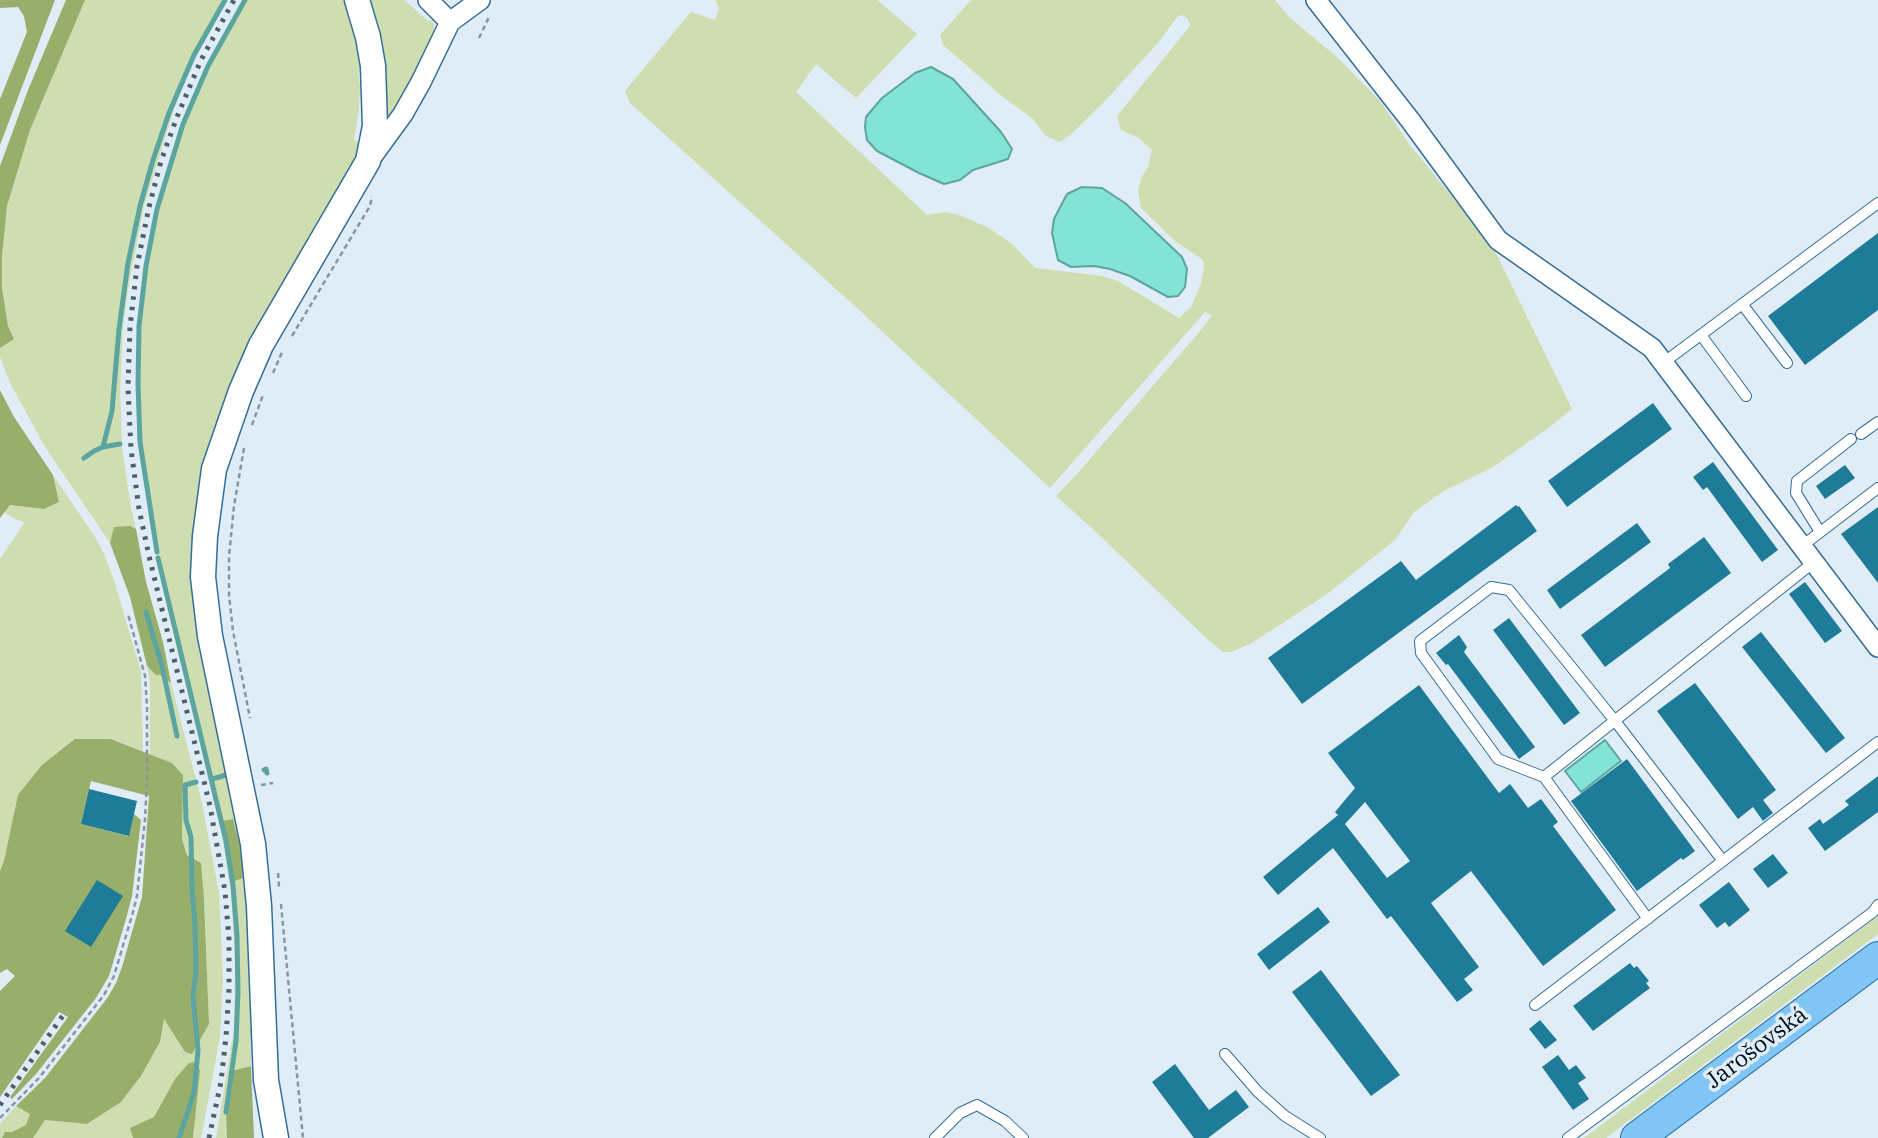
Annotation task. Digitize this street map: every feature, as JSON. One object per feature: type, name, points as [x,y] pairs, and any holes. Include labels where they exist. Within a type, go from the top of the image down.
[{"type":"main road","name":"Jarošovská","points":[[1637,1138],[1878,958]]},
{"type":"street","points":[[357,0],[373,66],[375,126],[368,161]]},
{"type":"street","points":[[428,0],[450,22]]},
{"type":"street","points":[[1315,0],[1410,120],[1498,240],[1652,348],[1878,647]]},
{"type":"street","points":[[276,1138],[266,1080],[259,906],[253,844],[210,636],[204,576],[205,536],[215,469],[228,426],[261,345],[368,161],[403,114],[450,22],[485,8]]},
{"type":"lane","points":[[1663,363],[1878,202]]},
{"type":"lane","points":[[1742,304],[1787,363]]},
{"type":"lane","points":[[1701,335],[1746,396]]},
{"type":"lane","points":[[1820,532],[1796,494],[1797,481],[1878,422]]},
{"type":"lane","points":[[1544,777],[1615,722],[1808,554],[1820,532],[1878,488]]},
{"type":"lane","points":[[1648,919],[1544,777],[1498,759],[1421,653],[1420,641],[1491,587],[1508,590],[1723,861]]},
{"type":"lane","points":[[1535,1005],[1878,742]]},
{"type":"lane","points":[[1568,1138],[1873,912],[1878,905]]},
{"type":"lane","points":[[1225,1054],[1258,1092],[1285,1116],[1320,1138]]},
{"type":"lane","points":[[935,1138],[960,1113],[977,1105],[1005,1121],[1021,1137]]},
{"type":"path","points":[[479,38],[485,8]]},
{"type":"path","points":[[289,340],[370,206],[373,193]]},
{"type":"path","points":[[269,382],[283,351]]},
{"type":"path","points":[[252,426],[264,393]]},
{"type":"path","points":[[244,448],[234,506],[229,556],[229,595],[250,720]]},
{"type":"path","points":[[0,1118],[39,1078],[111,985],[133,912],[146,806],[147,706],[145,676],[128,614]]},
{"type":"path","points":[[276,862],[279,889]]},
{"type":"path","points":[[281,902],[303,1138]]},
{"type":"shaded area","points":[[0,0],[55,0],[0,145],[0,99],[27,32],[24,16],[18,7],[0,8]]},
{"type":"shaded area","points":[[66,0],[85,0],[30,130],[7,206],[2,288],[8,326],[14,339],[0,348],[0,166]]},
{"type":"shaded area","points":[[85,0],[225,0],[194,55],[144,206],[123,325],[120,391],[122,447],[136,529],[114,527],[110,543],[45,447],[10,383],[0,357],[0,348],[14,339],[8,326],[2,288],[7,206],[30,130]]},
{"type":"shaded area","points":[[245,0],[350,0],[367,69],[358,72],[359,109],[354,140],[361,142],[357,158],[204,486],[245,844],[240,847],[233,819],[222,821],[233,881],[243,878],[250,955],[251,1066],[231,1071],[226,1112],[227,1138],[216,1138],[234,1029],[235,959],[231,893],[222,835],[167,607],[157,552],[140,442],[139,326],[146,266],[169,166],[208,66]]},
{"type":"shaded area","points":[[365,0],[404,0],[428,21],[432,20],[434,25],[419,70],[388,125]]},
{"type":"shaded area","points":[[715,0],[877,0],[917,34],[856,98],[816,64],[796,92],[927,215],[946,212],[962,216],[989,228],[1012,244],[1035,268],[1102,276],[1118,281],[1179,318],[1191,307],[1201,283],[1203,260],[1175,241],[1141,208],[1138,190],[1152,150],[1139,138],[1121,130],[1117,116],[1190,26],[1188,19],[1182,15],[1178,16],[1157,44],[1103,103],[1069,136],[1059,142],[1046,136],[1033,119],[943,45],[940,35],[971,0],[1275,0],[1289,17],[1337,57],[1381,102],[1409,144],[1493,247],[1572,409],[1493,467],[1442,492],[1414,512],[1395,540],[1327,594],[1252,643],[1231,652],[1223,652],[1056,496],[1212,315],[1205,312],[1050,488],[857,308],[630,103],[625,91],[691,12],[715,20],[719,8]]},
{"type":"shaded area","points":[[931,67],[953,79],[1001,132],[1012,149],[1008,159],[973,170],[960,180],[944,184],[877,151],[867,140],[866,117],[882,98],[915,73]]},
{"type":"shaded area","points":[[1082,187],[1102,188],[1125,203],[1182,257],[1187,269],[1185,287],[1178,296],[1168,297],[1130,276],[1110,269],[1094,266],[1071,267],[1058,260],[1052,233],[1054,219],[1067,194]]},
{"type":"shaded area","points":[[0,390],[14,417],[53,475],[59,502],[44,509],[10,505],[0,518]]},
{"type":"shaded area","points":[[53,475],[95,537],[115,583],[141,672],[143,751],[111,739],[4,861],[0,871],[0,559],[25,522],[3,512],[10,505],[44,509],[59,502]]},
{"type":"shaded area","points":[[130,526],[136,529],[171,683],[156,675],[147,666],[130,597],[110,543],[114,527]]},
{"type":"shaded area","points":[[147,666],[171,683],[201,799],[219,892],[223,977],[220,1036],[202,1134],[201,1138],[193,1138],[195,1131],[175,1079],[154,1117],[130,1128],[133,1138],[33,1138],[45,1120],[87,1124],[121,1102],[141,1076],[160,1042],[164,1018],[185,1052],[191,1053],[209,1024],[204,899],[182,839],[183,775],[172,763],[150,754],[150,682]]},
{"type":"shaded area","points":[[75,739],[111,739],[172,763],[183,775],[182,839],[187,855],[201,863],[209,1024],[192,1054],[185,1052],[164,1019],[160,1042],[141,1076],[121,1102],[87,1124],[45,1120],[33,1138],[2,1138],[5,1132],[12,1132],[26,1125],[30,1114],[16,1106],[45,1078],[108,997],[122,967],[142,897],[149,796],[91,781],[81,824],[128,836],[134,814],[141,820],[132,896],[126,919],[109,976],[96,998],[36,1074],[12,1099],[10,1097],[68,1017],[59,1012],[0,1097],[0,991],[15,976],[7,969],[0,973],[0,871],[18,795],[42,765]]},
{"type":"shaded area","points":[[1605,740],[1621,761],[1581,792],[1565,771]]},
{"type":"shaded area","points":[[233,819],[240,847],[243,878],[232,882],[222,821]]},
{"type":"shaded area","points":[[1878,916],[1878,934],[1606,1138],[1584,1138]]},
{"type":"shaded area","points":[[193,1062],[200,1070],[193,1138],[133,1138],[130,1128],[154,1117],[175,1079]]},
{"type":"shaded area","points":[[251,1066],[254,1138],[227,1138],[226,1112],[231,1071]]},
{"type":"shaded area","points":[[16,1106],[30,1114],[26,1125],[12,1132],[5,1132],[0,1138],[0,1124]]},
{"type":"building","points":[[1878,233],[1878,310],[1805,365],[1768,316]]},
{"type":"building","points":[[1653,403],[1672,429],[1567,507],[1548,481]]},
{"type":"building","points":[[1713,462],[1778,550],[1762,562],[1707,487],[1703,490],[1693,477]]},
{"type":"building","points":[[1845,465],[1855,478],[1825,499],[1816,486]]},
{"type":"building","points":[[1516,505],[1537,531],[1302,704],[1268,658],[1401,561],[1416,580]]},
{"type":"building","points":[[1878,507],[1878,583],[1841,534]]},
{"type":"building","points":[[1637,523],[1651,542],[1560,609],[1547,590]]},
{"type":"building","points":[[1704,537],[1731,573],[1605,667],[1581,635],[1670,568],[1668,564]]},
{"type":"building","points":[[1805,582],[1842,631],[1825,643],[1789,594]]},
{"type":"building","points":[[1509,618],[1580,713],[1564,725],[1493,630]]},
{"type":"building","points":[[1761,632],[1845,738],[1826,753],[1742,647]]},
{"type":"building","points":[[1459,635],[1467,647],[1464,652],[1535,747],[1519,759],[1448,664],[1436,653]]},
{"type":"building","points":[[1695,683],[1776,790],[1763,800],[1773,813],[1763,821],[1753,807],[1738,819],[1657,711]]},
{"type":"building","points":[[1419,685],[1499,793],[1510,784],[1528,808],[1541,799],[1558,822],[1553,826],[1616,910],[1543,966],[1471,871],[1431,903],[1479,967],[1464,979],[1473,990],[1457,1002],[1391,916],[1387,919],[1333,848],[1278,895],[1263,877],[1338,815],[1335,812],[1355,788],[1328,753]],"holes":[[[1365,802],[1410,861],[1387,878],[1345,824]]]},
{"type":"building","points":[[1627,759],[1695,851],[1683,860],[1681,858],[1637,891],[1571,801]]},
{"type":"building","points":[[1878,776],[1878,812],[1825,851],[1808,828],[1820,819],[1823,824],[1849,805],[1845,801]]},
{"type":"building","points":[[89,789],[137,801],[129,836],[81,824]]},
{"type":"building","points":[[1773,854],[1788,873],[1768,888],[1753,869]]},
{"type":"building","points":[[97,880],[123,896],[91,947],[65,931]]},
{"type":"building","points":[[1729,882],[1750,910],[1729,927],[1725,922],[1717,928],[1699,905]]},
{"type":"building","points":[[1318,907],[1330,922],[1269,970],[1257,954]]},
{"type":"building","points":[[1630,963],[1634,968],[1637,966],[1649,981],[1646,983],[1650,988],[1593,1031],[1573,1006]]},
{"type":"building","points":[[1321,970],[1400,1075],[1371,1096],[1292,992]]},
{"type":"building","points":[[1540,1020],[1557,1040],[1545,1049],[1529,1029]]},
{"type":"building","points":[[1558,1055],[1569,1070],[1576,1065],[1586,1078],[1578,1083],[1589,1099],[1573,1110],[1542,1067]]},
{"type":"building","points":[[1175,1064],[1209,1110],[1236,1090],[1249,1107],[1208,1138],[1194,1138],[1152,1082]]},
{"type":"waterway","points":[[103,447],[112,411],[128,263],[140,206],[169,113],[194,55],[225,0]]},
{"type":"waterway","points":[[157,552],[140,442],[139,326],[146,266],[157,209],[183,124],[208,66],[245,0]]},
{"type":"waterway","points":[[84,458],[103,447],[120,444]]},
{"type":"waterway","points":[[158,558],[226,841],[233,885],[238,992],[236,1041],[226,1112]]},
{"type":"waterway","points":[[146,612],[162,666],[177,736]]},
{"type":"waterway","points":[[264,770],[266,769],[267,773]]},
{"type":"waterway","points":[[212,779],[230,774]]},
{"type":"waterway","points":[[179,1138],[194,1093],[198,1050],[193,996],[196,972],[191,837],[186,820],[185,785],[196,782]]},
{"type":"railway","points":[[209,1138],[221,1082],[226,1037],[229,939],[225,891],[210,806],[139,509],[131,449],[128,388],[130,327],[137,266],[161,161],[201,60],[234,0]]},
{"type":"railway","points":[[0,1105],[64,1014]]}]
